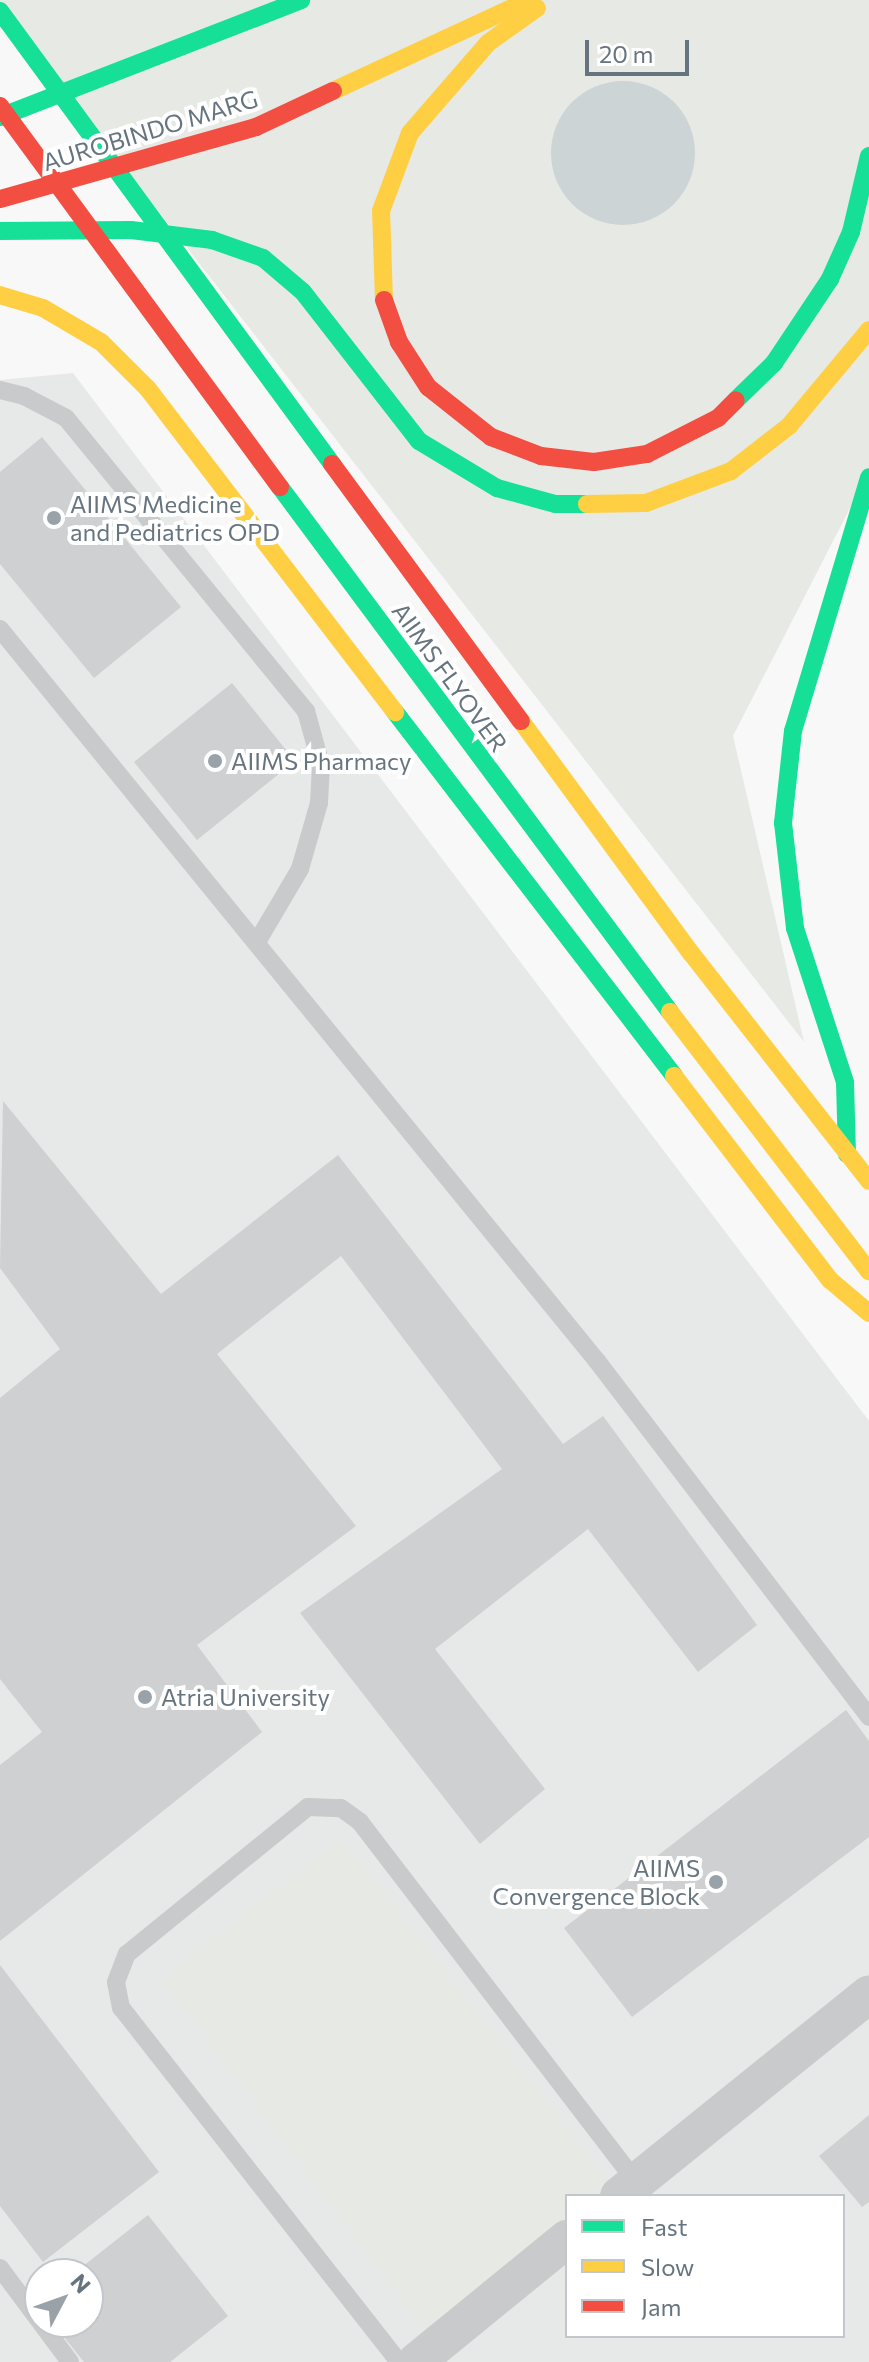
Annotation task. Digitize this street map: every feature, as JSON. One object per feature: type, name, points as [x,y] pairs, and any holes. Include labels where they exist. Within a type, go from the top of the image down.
[{"type":"main road","points":[[173,52],[251,0]]},
{"type":"main road","points":[[0,117],[301,0]]},
{"type":"main road","name":"AUROBINDO MARG","points":[[0,199],[256,127],[529,0]]},
{"type":"main road","points":[[550,0],[488,43],[432,102],[410,133],[381,211],[381,291],[399,342],[428,387],[491,437],[541,456],[594,462],[647,454],[707,425],[774,363],[804,323],[836,267],[866,184],[869,156]]},
{"type":"main road","points":[[0,11],[691,953],[869,1181]]},
{"type":"main road","name":"AIIMS FLYOVER","points":[[0,106],[586,902],[869,1271]]},
{"type":"main road","points":[[0,231],[131,230],[212,240],[263,258],[303,292],[379,396],[419,441],[483,482],[555,504],[646,503],[731,471],[789,426],[869,330]]},
{"type":"main road","points":[[0,295],[43,308],[101,342],[148,389],[830,1280],[869,1313]]},
{"type":"main road","points":[[847,1154],[845,1082],[795,928],[783,823],[793,731],[868,482]]},
{"type":"street","points":[[628,2189],[869,1994]]},
{"type":"street","points":[[416,2362],[565,2241]]},
{"type":"lane","points":[[0,390],[24,396],[66,418],[306,711],[321,765],[319,803],[300,869],[257,942]]},
{"type":"lane","points":[[0,629],[597,1361],[869,1717]]},
{"type":"lane","points":[[399,2362],[121,2008],[116,1982],[127,1954],[308,1807],[341,1808],[360,1822],[628,2189]]},
{"type":"lane","points":[[0,2268],[70,2362]]},
{"type":"shaded area","points":[[0,0],[869,0],[869,471],[733,736],[804,1042],[0,7]]},
{"type":"shaded area","points":[[623,81],[651,87],[674,102],[689,125],[695,153],[689,181],[674,204],[651,219],[623,225],[595,219],[572,204],[557,181],[551,153],[557,125],[572,102],[595,87]]},
{"type":"shaded area","points":[[73,373],[869,1421],[869,2362],[0,2362],[0,380]]},
{"type":"shaded area","points":[[341,1838],[618,2194],[565,2194],[565,2244],[434,2344],[162,1979]]},
{"type":"building","name":"AIIMS Medicine and Pediatrics OPD","points":[[42,437],[181,607],[94,678],[0,564],[0,472]]},
{"type":"building","name":"AIIMS Pharmacy","points":[[232,683],[295,761],[197,840],[134,762]]},
{"type":"building","points":[[3,1101],[161,1294],[338,1155],[563,1444],[603,1416],[757,1625],[698,1672],[588,1529],[435,1649],[545,1789],[480,1844],[300,1613],[502,1469],[341,1256],[217,1354],[356,1526],[197,1645],[262,1732],[0,1941],[0,1765],[42,1732],[0,1679],[0,1398],[60,1349],[0,1268]]},
{"type":"building","name":"AIIMS Convergence Block","points":[[846,1710],[869,1741],[869,1837],[632,2017],[564,1928]]},
{"type":"building","points":[[0,1965],[159,2172],[48,2258],[40,2258],[0,2206]]},
{"type":"building","points":[[869,2115],[869,2202],[862,2207],[819,2156]]},
{"type":"building","points":[[148,2215],[228,2316],[170,2362],[84,2362],[65,2338],[104,2338],[104,2258],[93,2258]]},
{"type":"traffic: fast","points":[[0,117],[301,0]]},
{"type":"traffic: fast","points":[[0,11],[332,464]]},
{"type":"traffic: fast","points":[[736,400],[774,363],[830,279],[851,232],[869,156]]},
{"type":"traffic: fast","points":[[0,231],[131,230],[212,240],[263,258],[303,292],[419,441],[497,488],[555,504],[587,504]]},
{"type":"traffic: fast","points":[[847,1154],[845,1082],[795,928],[783,823],[793,731],[869,477]]},
{"type":"traffic: fast","points":[[280,487],[670,1012]]},
{"type":"traffic: fast","points":[[395,712],[674,1076]]},
{"type":"traffic: slow","points":[[333,91],[529,0]]},
{"type":"traffic: slow","points":[[384,300],[381,211],[410,133],[488,43],[537,8]]},
{"type":"traffic: slow","points":[[0,295],[43,308],[101,342],[148,389],[395,712]]},
{"type":"traffic: slow","points":[[587,504],[646,503],[731,471],[789,426],[869,330]]},
{"type":"traffic: slow","points":[[521,721],[691,953],[869,1181]]},
{"type":"traffic: slow","points":[[670,1012],[869,1271]]},
{"type":"traffic: slow","points":[[674,1076],[830,1280],[869,1313]]},
{"type":"traffic: jam","points":[[0,199],[256,127],[333,91]]},
{"type":"traffic: jam","points":[[0,106],[280,487]]},
{"type":"traffic: jam","points":[[384,300],[399,342],[428,387],[491,437],[541,456],[594,462],[647,454],[718,418],[736,400]]},
{"type":"traffic: jam","points":[[332,464],[521,721]]},
{"type":"place","name":"AIIMS Medicine and Pediatrics OPD","points":[[54,518]]},
{"type":"place","name":"AIIMS Pharmacy","points":[[215,761]]},
{"type":"place","name":"Atria University","points":[[145,1697]]},
{"type":"place","name":"AIIMS Convergence Block","points":[[716,1882]]}]
